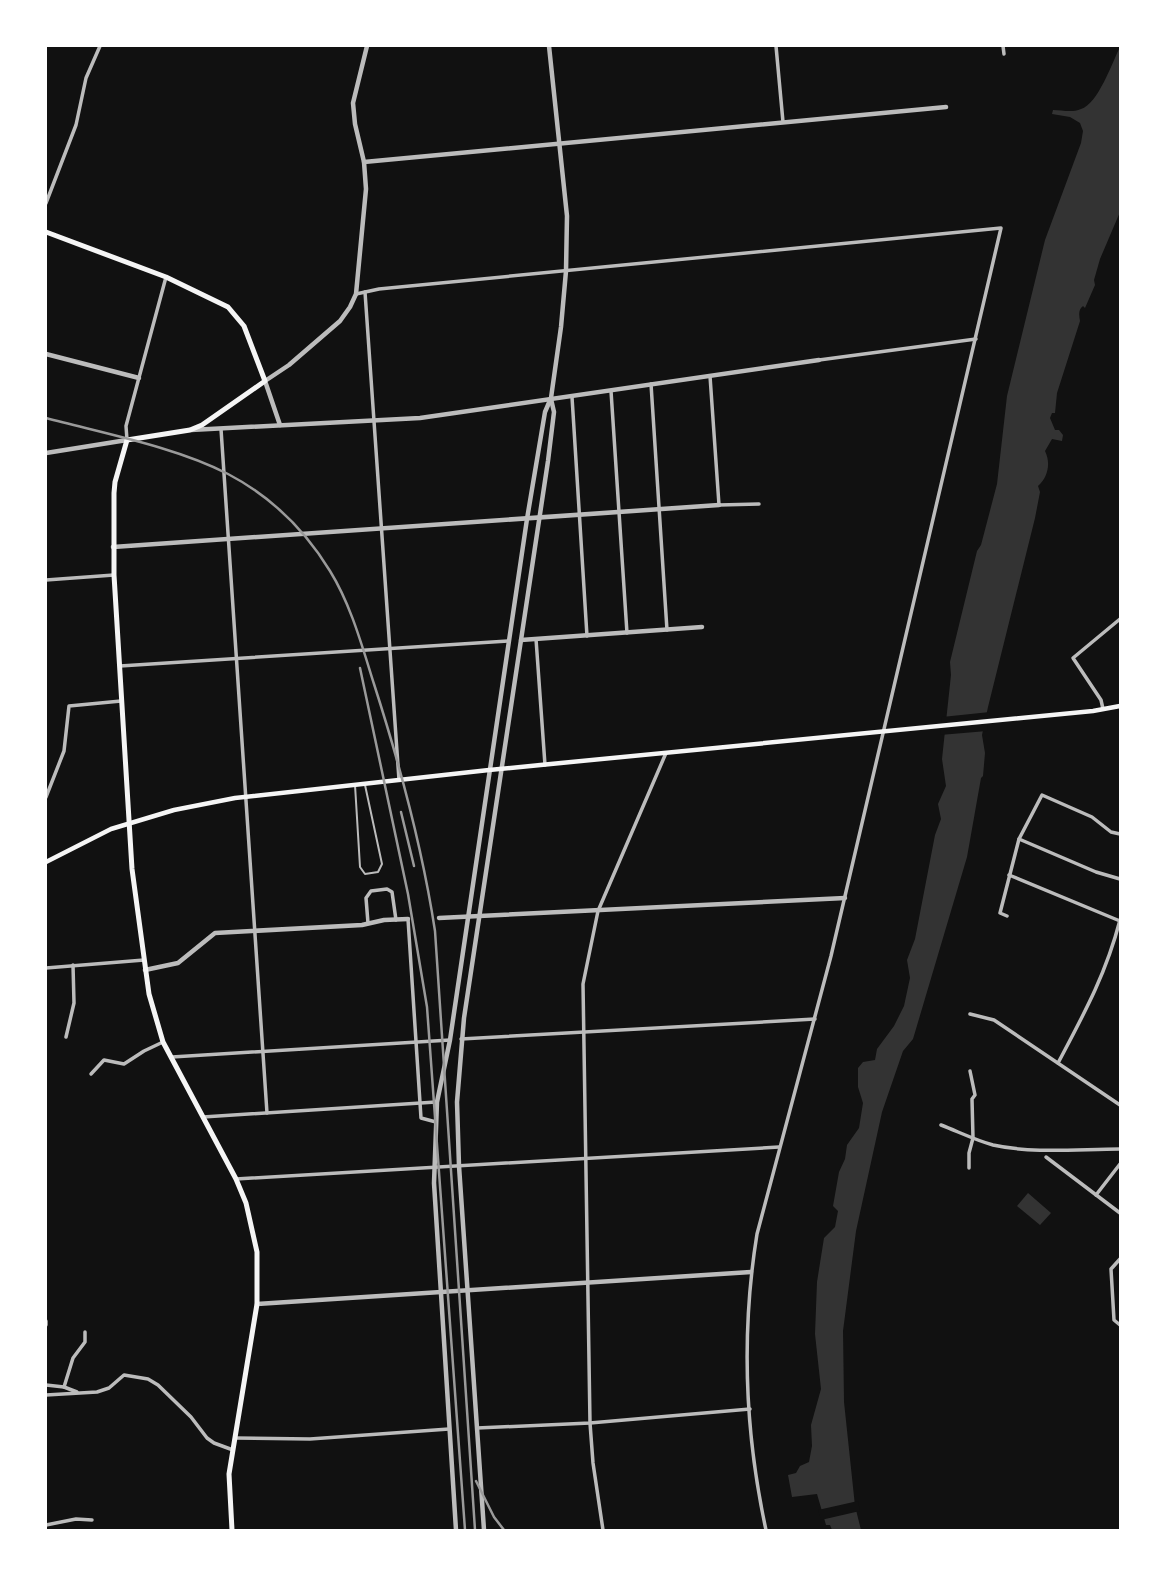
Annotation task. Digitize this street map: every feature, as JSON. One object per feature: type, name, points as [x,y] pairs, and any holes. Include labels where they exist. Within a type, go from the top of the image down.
[{"type":"main road","points":[[46,232],[166,277],[207,296],[237,315],[244,326],[265,381],[190,430],[127,440],[115,482],[113,547],[134,892],[149,993],[163,1042],[236,1179],[256,1239],[257,1304],[229,1474],[232,1531]]},
{"type":"main road","points":[[46,862],[93,837],[129,823],[214,801],[246,796],[1121,706]]},
{"type":"street","points":[[46,203],[76,125],[86,78],[100,46]]},
{"type":"street","points":[[280,425],[265,381],[289,365],[340,321],[356,294],[366,202],[364,162],[355,124],[354,103],[366,46]]},
{"type":"street","points":[[456,1531],[435,1167],[437,1102],[450,1040],[544,412],[551,398],[561,327],[567,216],[549,46]]},
{"type":"street","points":[[776,46],[783,122]]},
{"type":"street","points":[[1003,46],[1004,54]]},
{"type":"street","points":[[364,162],[946,107]]},
{"type":"street","points":[[356,294],[1001,228],[845,898],[757,1234],[751,1272],[746,1343],[752,1460],[766,1531]]},
{"type":"street","points":[[46,453],[127,440],[126,426],[166,277]]},
{"type":"street","points":[[365,292],[398,780]]},
{"type":"street","points":[[190,430],[420,418],[976,339]]},
{"type":"street","points":[[46,354],[139,378]]},
{"type":"street","points":[[710,376],[719,505]]},
{"type":"street","points":[[651,384],[667,630]]},
{"type":"street","points":[[611,391],[627,633]]},
{"type":"street","points":[[572,396],[587,636]]},
{"type":"street","points":[[484,1531],[457,1102],[461,1039],[554,412],[551,398]]},
{"type":"street","points":[[221,429],[267,1113]]},
{"type":"street","points":[[113,547],[759,504]]},
{"type":"street","points":[[46,580],[114,575]]},
{"type":"street","points":[[1104,709],[1101,700],[1073,658],[1121,619]]},
{"type":"street","points":[[521,640],[702,627]]},
{"type":"street","points":[[536,639],[545,765]]},
{"type":"street","points":[[120,666],[508,641]]},
{"type":"street","points":[[46,797],[64,751],[69,706],[121,701]]},
{"type":"street","points":[[603,1531],[590,1423],[583,984],[598,911],[666,753]]},
{"type":"street","points":[[1007,916],[1000,913],[1019,839],[1042,795],[1092,817],[1111,832],[1121,834]]},
{"type":"street","points":[[1019,839],[1096,872],[1121,879]]},
{"type":"street","points":[[1009,875],[1120,921],[1111,958],[1058,1063]]},
{"type":"street","points":[[368,923],[366,898],[371,891],[387,889],[392,892],[396,920]]},
{"type":"street","points":[[439,918],[845,898]]},
{"type":"street","points":[[145,970],[178,963],[215,933],[408,919],[421,1118],[436,1122]]},
{"type":"street","points":[[46,968],[144,960]]},
{"type":"street","points":[[66,1037],[74,1003],[73,965]]},
{"type":"street","points":[[970,1014],[993,1020],[1121,1105]]},
{"type":"street","points":[[461,1039],[815,1019]]},
{"type":"street","points":[[170,1057],[450,1040]]},
{"type":"street","points":[[91,1074],[104,1060],[124,1064],[163,1042]]},
{"type":"street","points":[[969,1168],[968,1153],[973,1138],[972,1099],[975,1095],[970,1071]]},
{"type":"street","points":[[201,1117],[437,1102]]},
{"type":"street","points":[[941,1125],[973,1138],[1020,1148],[1121,1149]]},
{"type":"street","points":[[236,1179],[779,1147]]},
{"type":"street","points":[[1046,1157],[1120,1212]]},
{"type":"street","points":[[1096,1195],[1121,1164]]},
{"type":"street","points":[[1121,1259],[1111,1269],[1114,1320],[1121,1325]]},
{"type":"street","points":[[257,1304],[751,1272]]},
{"type":"street","points":[[64,1387],[73,1358],[85,1342],[85,1332]]},
{"type":"street","points":[[46,1395],[97,1392],[109,1388],[124,1375],[148,1379],[158,1385],[191,1417],[207,1438],[233,1450]]},
{"type":"street","points":[[46,1385],[82,1393]]},
{"type":"street","points":[[477,1427],[590,1423],[750,1409]]},
{"type":"street","points":[[235,1438],[310,1439],[449,1429]]},
{"type":"street","points":[[46,1525],[76,1519],[92,1520]]},
{"type":"lane","points":[[355,785],[360,867],[365,874],[378,872],[382,864],[365,784]]},
{"type":"shaded area","points":[[1120,47],[1120,212],[1100,259],[1095,285],[1085,308],[1083,306],[1080,311],[1080,321],[1057,393],[1055,413],[1052,413],[1050,418],[1055,430],[1059,430],[1063,435],[1062,441],[1052,439],[1045,451],[1048,470],[1038,486],[1040,492],[1035,518],[982,735],[985,753],[983,776],[967,857],[913,1039],[903,1051],[882,1112],[856,1231],[843,1331],[844,1402],[855,1506],[861,1530],[832,1530],[830,1525],[826,1525],[817,1494],[792,1497],[788,1475],[796,1473],[800,1466],[809,1462],[812,1446],[811,1425],[821,1389],[815,1334],[817,1282],[824,1238],[835,1227],[838,1211],[833,1206],[839,1172],[847,1145],[859,1128],[863,1103],[858,1087],[858,1068],[863,1062],[875,1060],[877,1049],[894,1026],[904,1006],[910,978],[907,960],[915,939],[935,835],[941,819],[938,804],[946,786],[942,759],[950,662],[977,551],[981,545],[997,484],[1007,396],[1045,240],[1081,143],[1083,131],[1080,123],[1070,117],[1052,114],[1053,110],[1074,111],[1087,106],[1099,91]]},
{"type":"shaded area","points":[[1028,1193],[1051,1213],[1040,1225],[1017,1206]]},
{"type":"pier","points":[[990,712],[987,731],[940,735],[942,717]]},
{"type":"pier","points":[[858,1501],[860,1511],[821,1520],[818,1510]]},
{"type":"railway","points":[[46,418],[186,456],[208,464],[243,483],[272,504],[298,528],[330,571],[350,612],[401,775],[424,868],[435,931],[475,1530]]},
{"type":"railway","points":[[360,668],[408,894],[427,1007],[465,1530]]},
{"type":"railway","points":[[401,812],[414,866]]},
{"type":"railway","points":[[476,1481],[494,1517],[504,1530]]}]
